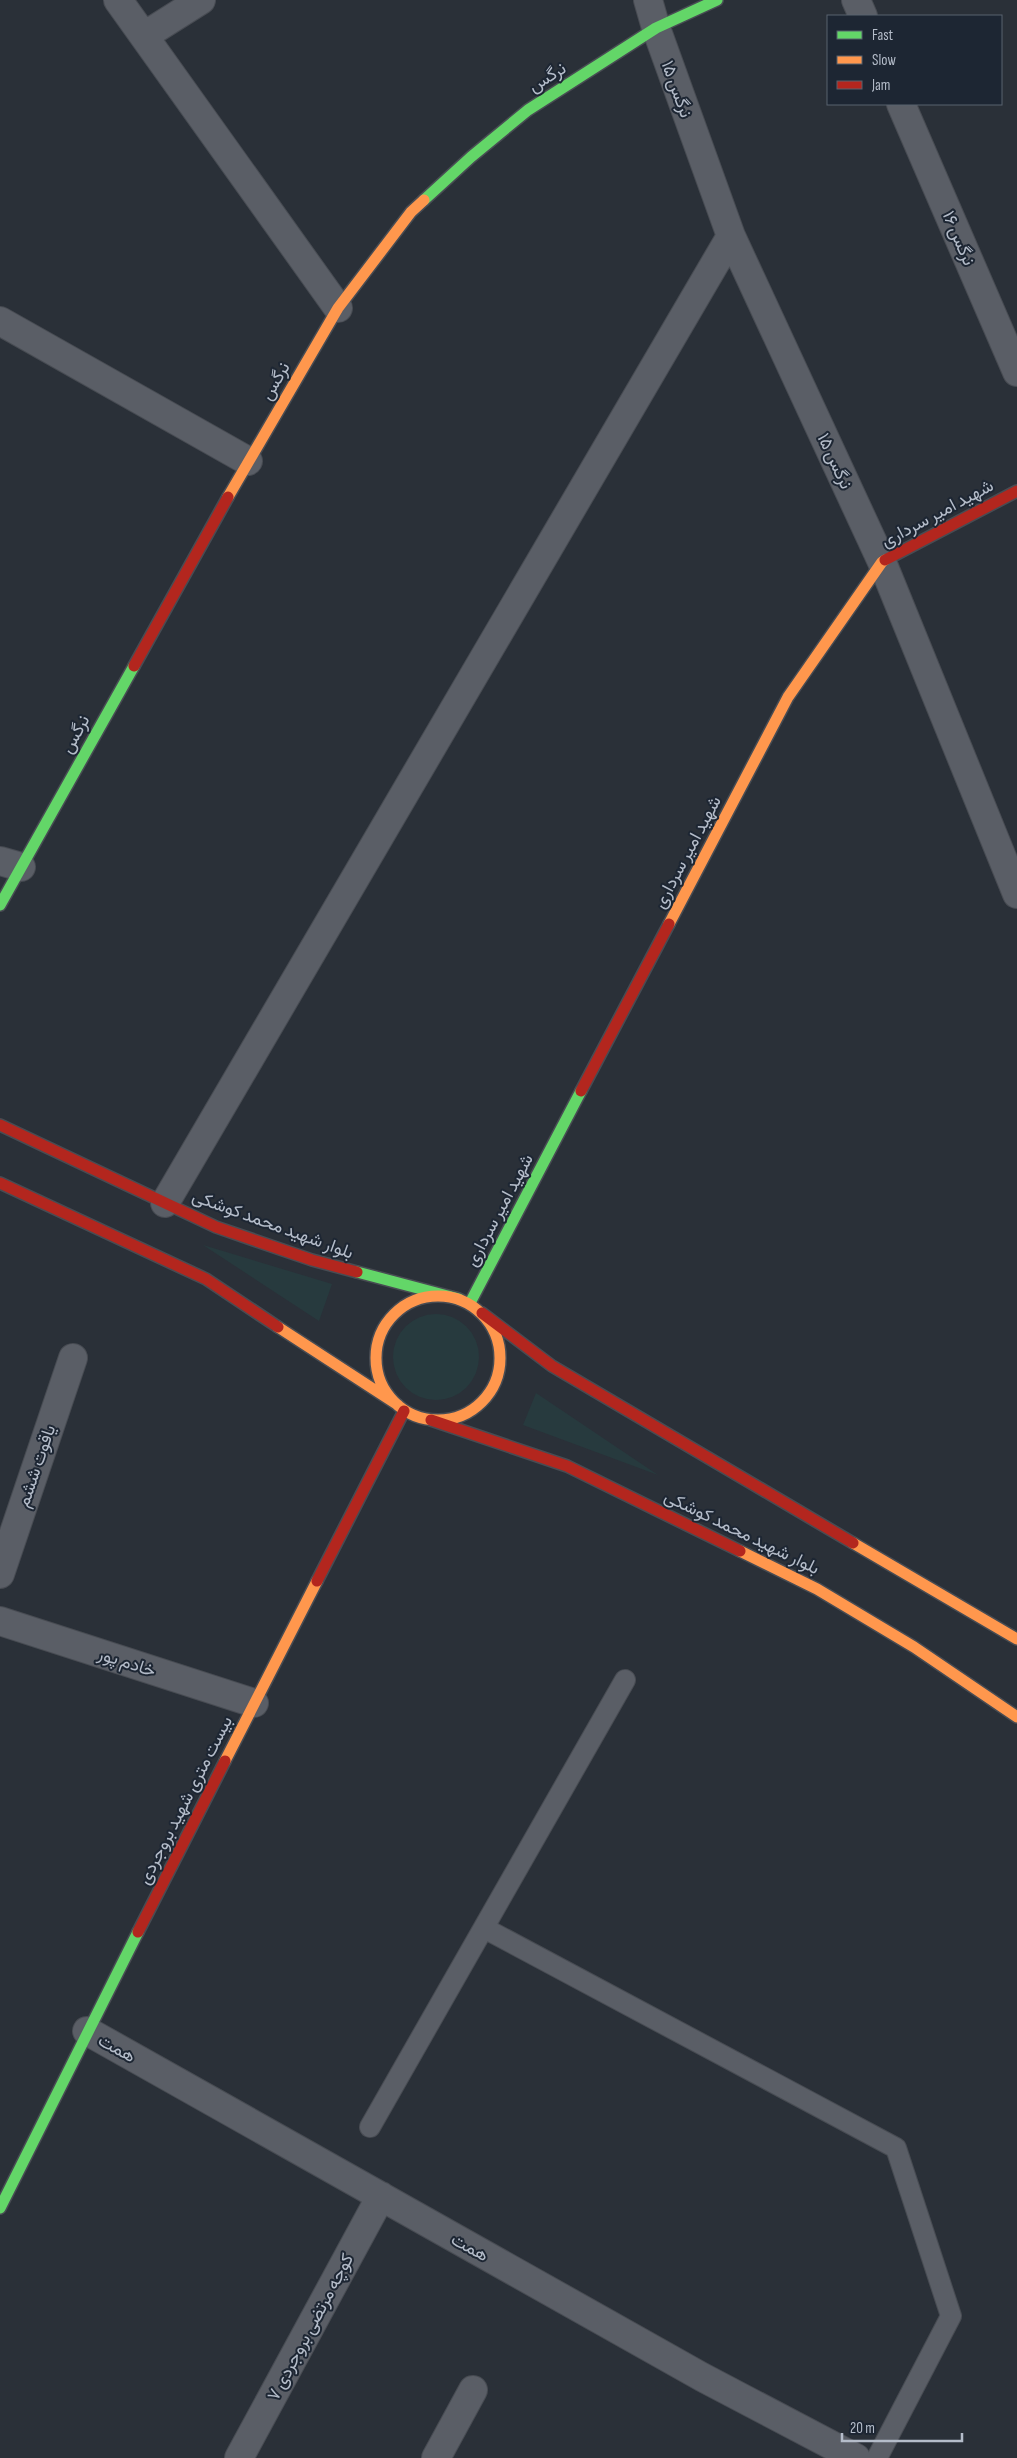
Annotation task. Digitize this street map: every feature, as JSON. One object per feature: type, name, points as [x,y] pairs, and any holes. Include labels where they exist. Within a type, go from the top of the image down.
[{"type":"street","points":[[118,0],[338,308]]},
{"type":"street","points":[[144,36],[201,0]]},
{"type":"street","name":"نرگس ۱۵","points":[[648,0],[656,28],[731,236],[882,562],[1017,894]]},
{"type":"street","name":"نرگس","points":[[0,905],[11,864],[338,308],[411,212],[471,157],[528,110],[656,28],[717,0]]},
{"type":"street","points":[[856,0],[863,15]]},
{"type":"street","name":"نرگس ۱۶","points":[[901,105],[1017,372]]},
{"type":"street","points":[[165,1203],[731,236]]},
{"type":"street","points":[[0,320],[248,461]]},
{"type":"street","name":"شهید امیر سرداری","points":[[464,1301],[788,697],[882,562],[1017,491]]},
{"type":"street","name":"بلوار شهید محمد کوشکی","points":[[0,1126],[216,1227],[312,1260],[464,1301]]},
{"type":"street","points":[[0,1183],[206,1279],[401,1408],[431,1420],[450,1419],[468,1412],[484,1400],[494,1385],[500,1366],[500,1347],[494,1328],[482,1313]]},
{"type":"street","points":[[401,1408],[385,1391],[378,1373],[376,1354],[380,1336],[389,1319],[404,1306],[421,1298],[440,1295],[464,1301],[552,1366],[1017,1639]]},
{"type":"street","name":"یاقوت ششم","points":[[0,1574],[73,1358]]},
{"type":"street","name":"بیست متری شهید بروجردی","points":[[0,2208],[87,2031],[254,1703],[401,1408]]},
{"type":"street","name":"بلوار شهید محمد کوشکی","points":[[431,1420],[567,1466],[817,1589],[914,1647],[1017,1717]]},
{"type":"street","name":"خادم پور","points":[[0,1621],[254,1703]]},
{"type":"street","name":"همت","points":[[87,2031],[702,2377],[856,2458]]},
{"type":"street","name":"کوچه مرتضی بروجردی ۷","points":[[239,2458],[381,2196]]},
{"type":"street","points":[[436,2458],[473,2390]]},
{"type":"lane","points":[[370,2128],[625,1680]]},
{"type":"lane","points":[[484,1928],[896,2148],[951,2316],[877,2458]]},
{"type":"green space","points":[[203,1245],[332,1284],[319,1321]]},
{"type":"green space","points":[[436,1314],[452,1317],[460,1321],[472,1333],[476,1341],[479,1357],[476,1373],[472,1381],[460,1393],[452,1397],[436,1400],[420,1397],[412,1393],[400,1381],[396,1373],[393,1357],[396,1341],[400,1333],[412,1321],[420,1317]]},
{"type":"green space","points":[[536,1393],[658,1475],[523,1425]]},
{"type":"traffic: fast","points":[[424,200],[471,157],[528,110],[656,28],[717,0]]},
{"type":"traffic: fast","points":[[0,905],[134,666]]},
{"type":"traffic: fast","points":[[470,1303],[581,1091]]},
{"type":"traffic: fast","points":[[357,1272],[459,1299]]},
{"type":"traffic: fast","points":[[0,2208],[138,1932]]},
{"type":"traffic: slow","points":[[228,497],[338,308],[411,212],[424,200]]},
{"type":"traffic: slow","points":[[669,924],[788,697],[885,560]]},
{"type":"traffic: slow","points":[[438,1296],[462,1301],[482,1314],[495,1334],[500,1358],[495,1382],[482,1402],[462,1415],[438,1420],[414,1415],[394,1402],[381,1382],[376,1358],[381,1334],[394,1314],[414,1301],[438,1296]]},
{"type":"traffic: slow","points":[[278,1327],[398,1405]]},
{"type":"traffic: slow","points":[[853,1543],[1017,1639]]},
{"type":"traffic: slow","points":[[740,1551],[817,1589],[914,1647],[1017,1717]]},
{"type":"traffic: slow","points":[[225,1761],[317,1581]]},
{"type":"traffic: jam","points":[[885,560],[1017,491]]},
{"type":"traffic: jam","points":[[134,666],[228,497]]},
{"type":"traffic: jam","points":[[581,1091],[669,924]]},
{"type":"traffic: jam","points":[[0,1125],[216,1227],[312,1260],[357,1272]]},
{"type":"traffic: jam","points":[[0,1183],[206,1279],[278,1327]]},
{"type":"traffic: jam","points":[[482,1313],[552,1366],[853,1543]]},
{"type":"traffic: jam","points":[[317,1581],[404,1411]]},
{"type":"traffic: jam","points":[[431,1420],[567,1466],[740,1551]]},
{"type":"traffic: jam","points":[[138,1932],[225,1761]]}]
